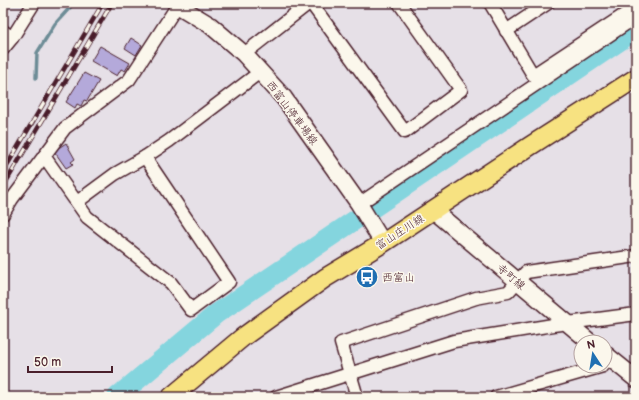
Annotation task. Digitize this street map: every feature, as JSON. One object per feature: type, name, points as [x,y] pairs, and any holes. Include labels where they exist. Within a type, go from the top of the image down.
[{"type":"main road","name":"西富山停車場線","points":[[178,4],[210,25],[244,54],[284,98],[371,222],[383,243]]},
{"type":"main road","name":"富山庄川線","points":[[171,397],[243,337],[325,278],[383,243],[636,78]]},
{"type":"main road","name":"寺町線","points":[[434,210],[517,282],[581,334]]},
{"type":"main road","points":[[613,366],[636,379]]},
{"type":"street","points":[[3,49],[8,35],[34,3]]},
{"type":"street","points":[[244,54],[310,3],[405,132],[461,90],[399,3]]},
{"type":"street","points":[[490,3],[533,75],[636,7],[633,3]]},
{"type":"street","points":[[506,31],[548,3]]},
{"type":"street","points":[[3,214],[12,199],[65,128],[129,80],[178,4]]},
{"type":"street","points":[[358,204],[636,17]]},
{"type":"street","points":[[77,202],[115,174],[169,141],[260,72]]},
{"type":"street","points":[[44,156],[87,217],[171,283],[191,310],[229,282],[145,157]]},
{"type":"street","points":[[357,397],[341,343],[476,298],[508,292],[526,272],[636,256]]},
{"type":"street","points":[[276,397],[454,341],[636,314]]},
{"type":"street","points":[[496,397],[573,373]]},
{"type":"building","points":[[124,3],[134,3],[131,8]]},
{"type":"building","points":[[131,38],[142,45],[136,55],[125,48]]},
{"type":"building","points":[[100,46],[130,63],[125,71],[121,69],[117,76],[91,61]]},
{"type":"building","points":[[84,73],[99,81],[87,101],[84,100],[81,106],[77,104],[75,108],[66,102]]},
{"type":"building","points":[[66,143],[75,159],[71,162],[73,164],[66,168],[54,151]]},
{"type":"waterway","points":[[36,78],[37,53],[55,24],[74,3]]},
{"type":"waterway","points":[[117,397],[216,314],[636,30]]},
{"type":"railway","points":[[3,172],[103,3]]},
{"type":"railway","points":[[3,187],[112,3]]},
{"type":"place","name":"西富山","points":[[367,277]]}]
